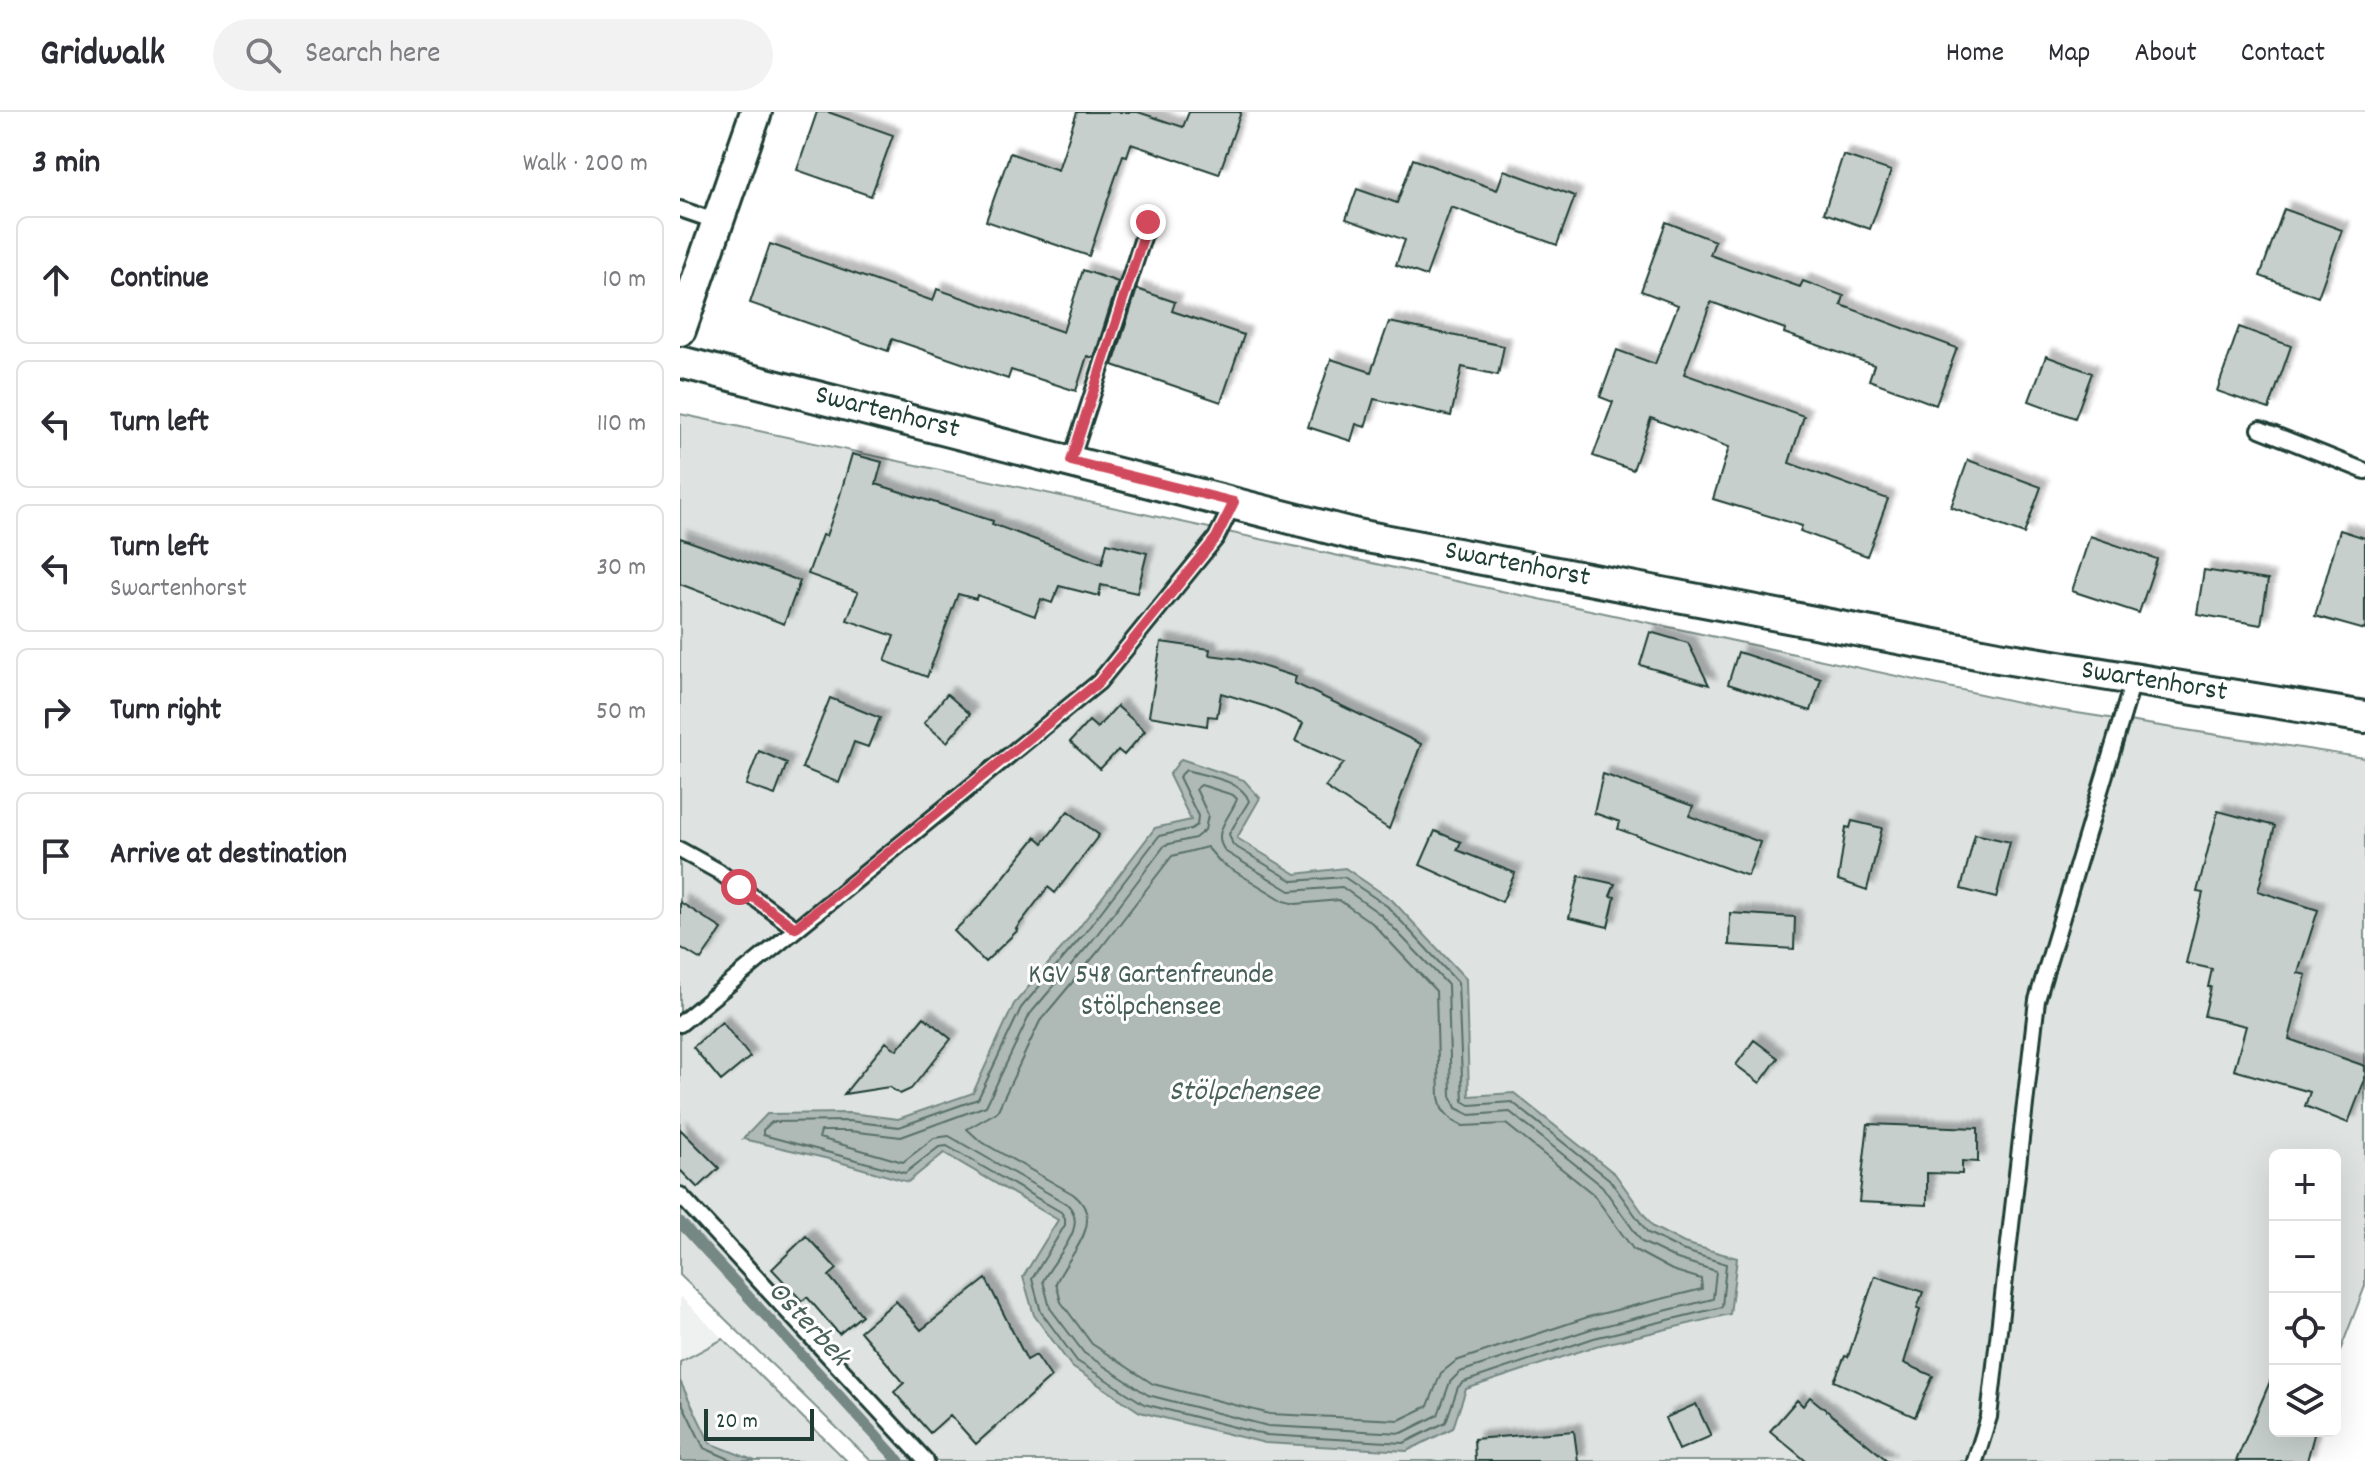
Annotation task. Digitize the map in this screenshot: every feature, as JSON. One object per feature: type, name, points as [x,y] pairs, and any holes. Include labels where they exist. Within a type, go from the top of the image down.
[{"type":"street","points":[[680,330],[756,112]]},
{"type":"street","name":"Swartenhorst","points":[[680,362],[1357,535],[2133,681],[2365,717]]},
{"type":"lane","points":[[680,209],[718,222]]},
{"type":"lane","points":[[1071,461],[1148,222]]},
{"type":"lane","points":[[2260,429],[2365,471]]},
{"type":"lane","points":[[680,1024],[1099,682],[1216,538],[1234,502]]},
{"type":"lane","points":[[1975,1461],[1989,1417],[2037,1000],[2133,681]]},
{"type":"lane","points":[[680,850],[718,871],[795,928]]},
{"type":"lane","points":[[680,1195],[926,1461]]},
{"type":"shaded area","points":[[680,1296],[723,1339],[680,1362]]},
{"type":"green space","name":"KGV 548 Gartenfreunde Stölpchensee","points":[[680,414],[2045,708],[2365,758],[2365,1286],[2341,1348],[2341,1149],[2269,1149],[2269,1437],[2280,1437],[2298,1461],[871,1461],[680,1275]]},
{"type":"green space","points":[[723,1339],[847,1461],[680,1461],[680,1362]]},
{"type":"water","name":"Stölpchensee","points":[[1181,759],[1244,780],[1260,798],[1237,838],[1296,874],[1345,868],[1392,900],[1466,979],[1469,1096],[1514,1093],[1615,1174],[1653,1227],[1684,1243],[1737,1258],[1730,1314],[1596,1346],[1466,1389],[1453,1428],[1407,1451],[1265,1443],[1140,1412],[1072,1367],[1034,1315],[1023,1277],[1058,1220],[944,1153],[908,1182],[743,1139],[767,1114],[850,1113],[898,1119],[973,1093],[1014,1004],[1078,929],[1155,828],[1191,820],[1169,775]]},
{"type":"water","points":[[680,1381],[710,1443],[755,1461],[680,1461]]},
{"type":"building","points":[[817,112],[828,112],[893,135],[871,196],[797,170]]},
{"type":"building","points":[[1077,112],[1138,112],[1183,127],[1189,112],[1241,112],[1219,174],[1131,144],[1127,156],[1123,155],[1089,256],[986,221],[1010,153],[1058,170]]},
{"type":"building","points":[[1843,155],[1891,171],[1870,229],[1824,213]]},
{"type":"building","points":[[1413,159],[1497,190],[1504,170],[1575,196],[1557,245],[1451,207],[1426,276],[1396,265],[1405,240],[1346,219],[1357,189],[1397,203]]},
{"type":"building","points":[[2284,209],[2342,230],[2318,297],[2260,276]]},
{"type":"building","points":[[1666,222],[1715,241],[1710,255],[1800,287],[1803,281],[1844,296],[1841,305],[1957,348],[1936,405],[1869,380],[1874,365],[1784,333],[1785,329],[1711,302],[1684,374],[1804,416],[1789,463],[1888,499],[1867,556],[1800,531],[1802,526],[1713,499],[1729,447],[1651,418],[1633,470],[1593,456],[1613,402],[1600,397],[1617,350],[1655,364],[1678,305],[1641,291]]},
{"type":"building","points":[[770,244],[933,301],[937,289],[1063,332],[1083,270],[1118,282],[1094,358],[1087,356],[1076,391],[1011,370],[1008,379],[892,339],[888,351],[750,303]]},
{"type":"building","points":[[1137,289],[1175,302],[1172,311],[1244,335],[1221,402],[1113,365]]},
{"type":"building","points":[[1389,322],[1504,346],[1498,375],[1462,367],[1451,416],[1374,399],[1365,427],[1356,424],[1351,441],[1308,427],[1331,359],[1371,372]]},
{"type":"building","points":[[2239,327],[2291,346],[2269,409],[2217,391]]},
{"type":"building","points":[[2046,356],[2092,373],[2075,418],[2029,401]]},
{"type":"building","points":[[852,454],[882,462],[876,484],[993,521],[992,524],[1102,564],[1107,543],[1147,553],[1137,593],[1101,585],[1099,596],[1059,586],[1052,603],[1041,599],[1035,616],[977,595],[976,599],[958,594],[927,677],[885,661],[894,636],[847,620],[858,592],[808,574],[822,535],[826,536]]},
{"type":"building","points":[[1968,460],[2041,487],[2024,534],[1951,507]]},
{"type":"building","points":[[2340,530],[2365,538],[2365,630],[2315,616]]},
{"type":"building","points":[[2090,536],[2157,559],[2139,613],[2072,591]]},
{"type":"building","points":[[680,538],[800,581],[784,624],[680,584]]},
{"type":"building","points":[[2204,570],[2268,580],[2261,625],[2197,614]]},
{"type":"building","points":[[1650,632],[1688,643],[1709,685],[1640,665]]},
{"type":"building","points":[[1161,642],[1210,649],[1209,655],[1240,659],[1296,677],[1294,683],[1421,744],[1389,829],[1325,787],[1344,763],[1295,741],[1303,723],[1267,707],[1221,693],[1217,717],[1208,716],[1207,726],[1149,716]]},
{"type":"building","points":[[1738,652],[1821,679],[1811,711],[1728,684]]},
{"type":"building","points":[[947,694],[970,714],[947,742],[924,723]]},
{"type":"building","points":[[830,698],[880,718],[868,747],[854,742],[839,783],[802,768]]},
{"type":"building","points":[[1117,706],[1145,731],[1124,755],[1118,750],[1100,769],[1070,742],[1089,721],[1097,728]]},
{"type":"building","points":[[759,751],[787,763],[775,795],[746,785]]},
{"type":"building","points":[[1603,774],[1693,806],[1689,816],[1760,842],[1748,876],[1618,829],[1620,822],[1594,813]]},
{"type":"building","points":[[1068,811],[1099,835],[1055,893],[1048,887],[1018,930],[985,962],[954,931],[983,903],[1036,837],[1043,843]]},
{"type":"building","points":[[2218,811],[2275,826],[2258,891],[2318,910],[2298,973],[2306,975],[2289,1039],[2365,1066],[2365,1079],[2348,1123],[2305,1106],[2310,1092],[2234,1070],[2246,1026],[2204,1016],[2212,969],[2186,963],[2203,893],[2197,892]]},
{"type":"building","points":[[1852,821],[1882,828],[1867,890],[1838,880],[1846,827],[1850,828]]},
{"type":"building","points":[[1435,831],[1461,842],[1457,850],[1515,873],[1502,902],[1420,865]]},
{"type":"building","points":[[1975,834],[2010,842],[1996,898],[1961,889]]},
{"type":"building","points":[[1579,876],[1615,884],[1610,896],[1615,897],[1608,927],[1569,918]]},
{"type":"building","points":[[680,902],[722,929],[701,960],[680,947]]},
{"type":"building","points":[[1730,913],[1795,917],[1794,949],[1729,945]]},
{"type":"building","points":[[924,1017],[951,1039],[911,1089],[900,1094],[889,1087],[844,1094],[886,1042],[897,1050]]},
{"type":"building","points":[[722,1022],[750,1057],[721,1081],[693,1047]]},
{"type":"building","points":[[1754,1040],[1778,1058],[1760,1083],[1736,1065]]},
{"type":"building","points":[[1868,1124],[1978,1128],[1978,1162],[1962,1161],[1962,1174],[1927,1173],[1927,1205],[1859,1202]]},
{"type":"building","points":[[680,1129],[719,1168],[698,1188],[680,1170]]},
{"type":"building","points":[[806,1236],[837,1269],[829,1276],[862,1315],[839,1334],[807,1297],[802,1301],[772,1269]]},
{"type":"building","points":[[1875,1276],[1923,1292],[1904,1363],[1933,1376],[1915,1417],[1834,1381],[1845,1356],[1848,1357]]},
{"type":"building","points":[[986,1279],[1027,1360],[1036,1355],[1051,1377],[976,1444],[950,1415],[930,1433],[894,1392],[904,1383],[860,1331],[896,1301],[921,1330]]},
{"type":"building","points":[[2269,1384],[2269,1437],[2313,1437],[2307,1461],[2236,1461]]},
{"type":"building","points":[[1810,1397],[1888,1461],[1806,1461],[1770,1431],[1797,1400],[1803,1406]]},
{"type":"building","points":[[1696,1404],[1711,1436],[1679,1450],[1665,1418]]},
{"type":"building","points":[[1574,1431],[1578,1461],[1475,1461],[1474,1439]]},
{"type":"waterway","name":"Osterbek","points":[[680,1222],[899,1461]]},
{"type":"route","points":[[739,887],[795,928],[1099,682],[1216,538],[1234,502],[1071,461],[1148,222]]}]
